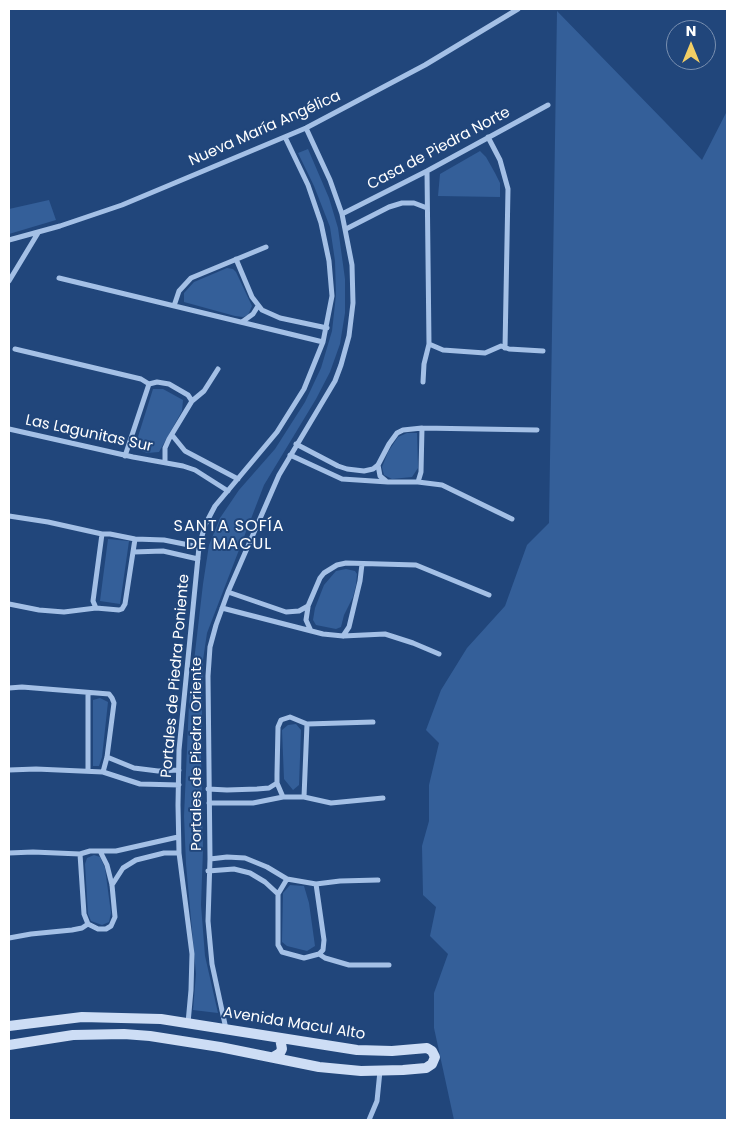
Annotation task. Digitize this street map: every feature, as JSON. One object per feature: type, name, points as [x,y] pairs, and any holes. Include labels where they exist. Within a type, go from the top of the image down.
[{"type":"street","name":"Nueva María Angélica","points":[[9,240],[38,233],[122,205],[306,128],[425,65],[518,9]]},
{"type":"street","name":"Casa de Piedra Norte","points":[[342,214],[427,171],[548,105]]},
{"type":"street","name":"Portales de Piedra Oriente","points":[[226,1029],[209,943],[208,921],[208,870],[210,859],[208,789],[209,659],[212,636],[228,592],[278,475],[335,381],[349,336],[353,286],[352,265],[346,229],[330,180],[306,128]]},
{"type":"street","name":"Portales de Piedra Poniente","points":[[188,1023],[192,954],[179,853],[179,770],[199,547],[210,515],[266,447],[287,418],[304,389],[323,342],[331,308],[332,283],[327,249],[312,196],[285,137]]},
{"type":"street","points":[[488,138],[500,160],[508,189],[505,348]]},
{"type":"street","points":[[423,382],[428,344],[427,171]]},
{"type":"street","name":"Casa de Piedra Norte","points":[[346,229],[389,206],[414,203],[427,208]]},
{"type":"street","points":[[9,282],[38,233]]},
{"type":"street","points":[[174,306],[179,291],[186,282],[198,275],[266,247]]},
{"type":"street","points":[[236,259],[258,306],[273,316],[327,328]]},
{"type":"street","points":[[59,278],[323,342]]},
{"type":"street","points":[[242,322],[249,318],[258,306]]},
{"type":"street","points":[[428,344],[443,350],[485,352],[501,346],[518,350],[543,351]]},
{"type":"street","points":[[15,349],[142,379],[149,384],[157,382],[169,384],[188,395],[192,401]]},
{"type":"street","points":[[165,462],[165,448],[172,435],[192,401],[204,390],[218,369]]},
{"type":"street","points":[[125,456],[149,384]]},
{"type":"street","points":[[296,444],[347,469],[364,471],[373,469],[378,465],[397,433],[404,430],[422,428],[537,430]]},
{"type":"street","points":[[418,482],[421,472],[422,428]]},
{"type":"street","name":"Las Lagunitas Sur","points":[[9,429],[195,470],[228,491]]},
{"type":"street","points":[[172,435],[185,450],[238,479]]},
{"type":"street","points":[[290,455],[342,479],[418,482],[442,485],[452,488],[512,519]]},
{"type":"street","points":[[378,465],[380,476],[388,482]]},
{"type":"street","points":[[9,516],[48,522],[102,534],[164,540],[199,547]]},
{"type":"street","points":[[96,608],[93,601],[102,534]]},
{"type":"street","points":[[9,604],[39,610],[64,612],[96,608],[119,610],[125,604],[135,538]]},
{"type":"street","points":[[133,552],[162,551],[198,559]]},
{"type":"street","points":[[311,631],[306,620],[308,606],[320,578],[330,568],[346,563],[416,566],[489,595]]},
{"type":"street","points":[[343,636],[349,627],[362,564]]},
{"type":"street","points":[[228,592],[286,612],[299,611],[308,606]]},
{"type":"street","points":[[222,608],[323,634],[343,636],[385,634],[439,654]]},
{"type":"street","points":[[9,688],[22,687],[88,693],[104,692],[109,694],[114,703],[107,757],[103,772]]},
{"type":"street","points":[[88,693],[88,771]]},
{"type":"street","points":[[282,797],[277,782],[278,723],[290,717],[307,724],[373,722]]},
{"type":"street","points":[[304,797],[307,724]]},
{"type":"street","points":[[107,757],[134,768],[158,771],[179,770]]},
{"type":"street","points":[[9,770],[36,769],[103,772],[140,784],[179,785]]},
{"type":"street","points":[[208,789],[257,790],[269,788],[277,782]]},
{"type":"street","points":[[209,803],[253,803],[282,797],[304,797],[331,803],[383,798]]},
{"type":"street","points":[[9,854],[33,852],[80,854],[128,849],[178,837]]},
{"type":"street","points":[[80,854],[84,914],[88,924],[103,930],[113,924],[115,914],[112,885],[107,865],[100,851]]},
{"type":"street","points":[[112,885],[123,868],[136,860],[164,853],[179,853]]},
{"type":"street","points":[[210,859],[227,857],[245,858],[268,867],[287,879],[316,884],[378,880]]},
{"type":"street","points":[[208,870],[225,868],[242,871],[258,877],[278,894]]},
{"type":"street","points":[[287,879],[278,894],[278,945],[282,952],[304,958],[319,954],[323,950],[324,940],[316,884]]},
{"type":"street","points":[[9,938],[78,929],[88,924]]},
{"type":"street","points":[[319,954],[350,965],[389,965]]},
{"type":"street","points":[[124,1034],[121,1025],[128,1017]]},
{"type":"street","name":"Avenida Macul Alto","points":[[9,1026],[59,1019],[128,1017],[188,1023],[357,1050],[392,1051],[427,1048],[434,1054],[434,1061],[426,1068],[380,1071],[342,1070],[175,1039],[124,1034],[73,1036],[9,1045]]},
{"type":"street","points":[[220,1047],[227,1041],[226,1029]]},
{"type":"street","points":[[273,1057],[282,1049],[280,1038]]},
{"type":"street","points":[[369,1120],[377,1101],[380,1071]]},
{"type":"shaded area","points":[[557,11],[702,160],[727,111],[727,1120],[454,1120],[434,1028],[434,993],[448,954],[430,936],[436,907],[423,895],[422,846],[429,821],[429,785],[439,743],[426,730],[441,690],[467,648],[505,606],[527,545],[549,523]]},
{"type":"shaded area","points":[[308,149],[329,198],[338,228],[345,279],[345,313],[340,344],[330,372],[316,399],[264,485],[207,633],[203,660],[201,754],[203,850],[201,905],[205,956],[218,1013],[193,1010],[196,974],[186,864],[184,816],[189,704],[209,545],[220,518],[239,490],[275,449],[305,402],[321,368],[332,331],[336,295],[335,261],[330,227],[314,186],[298,153]]},
{"type":"shaded area","points":[[480,151],[486,157],[500,183],[500,197],[438,196],[440,174]]},
{"type":"shaded area","points":[[49,200],[56,220],[9,234],[9,209]]},
{"type":"shaded area","points":[[227,268],[233,269],[236,272],[252,306],[248,315],[243,317],[235,316],[184,302],[184,293],[194,282]]},
{"type":"shaded area","points":[[153,389],[163,389],[183,400],[182,411],[159,452],[147,453],[137,449],[136,443]]},
{"type":"shaded area","points":[[407,433],[417,433],[418,468],[412,477],[392,479],[384,475],[382,467],[388,452],[398,437]]},
{"type":"shaded area","points":[[108,539],[129,541],[120,604],[100,601]]},
{"type":"shaded area","points":[[346,569],[355,571],[357,574],[353,597],[344,615],[341,627],[336,629],[316,625],[313,620],[315,608],[324,585],[336,571]]},
{"type":"shaded area","points":[[100,698],[108,702],[102,757],[99,766],[93,766],[93,700]]},
{"type":"shaded area","points":[[296,724],[301,730],[299,785],[293,790],[284,779],[282,730],[288,725]]},
{"type":"shaded area","points":[[94,855],[100,857],[105,868],[111,913],[109,922],[102,925],[91,921],[88,914],[85,864],[87,858]]},
{"type":"shaded area","points":[[290,885],[304,886],[309,903],[315,946],[307,951],[287,946],[282,942],[283,893]]},
{"type":"district","name":"SANTA SOFÍA DE MACUL","points":[[229,536]]}]
